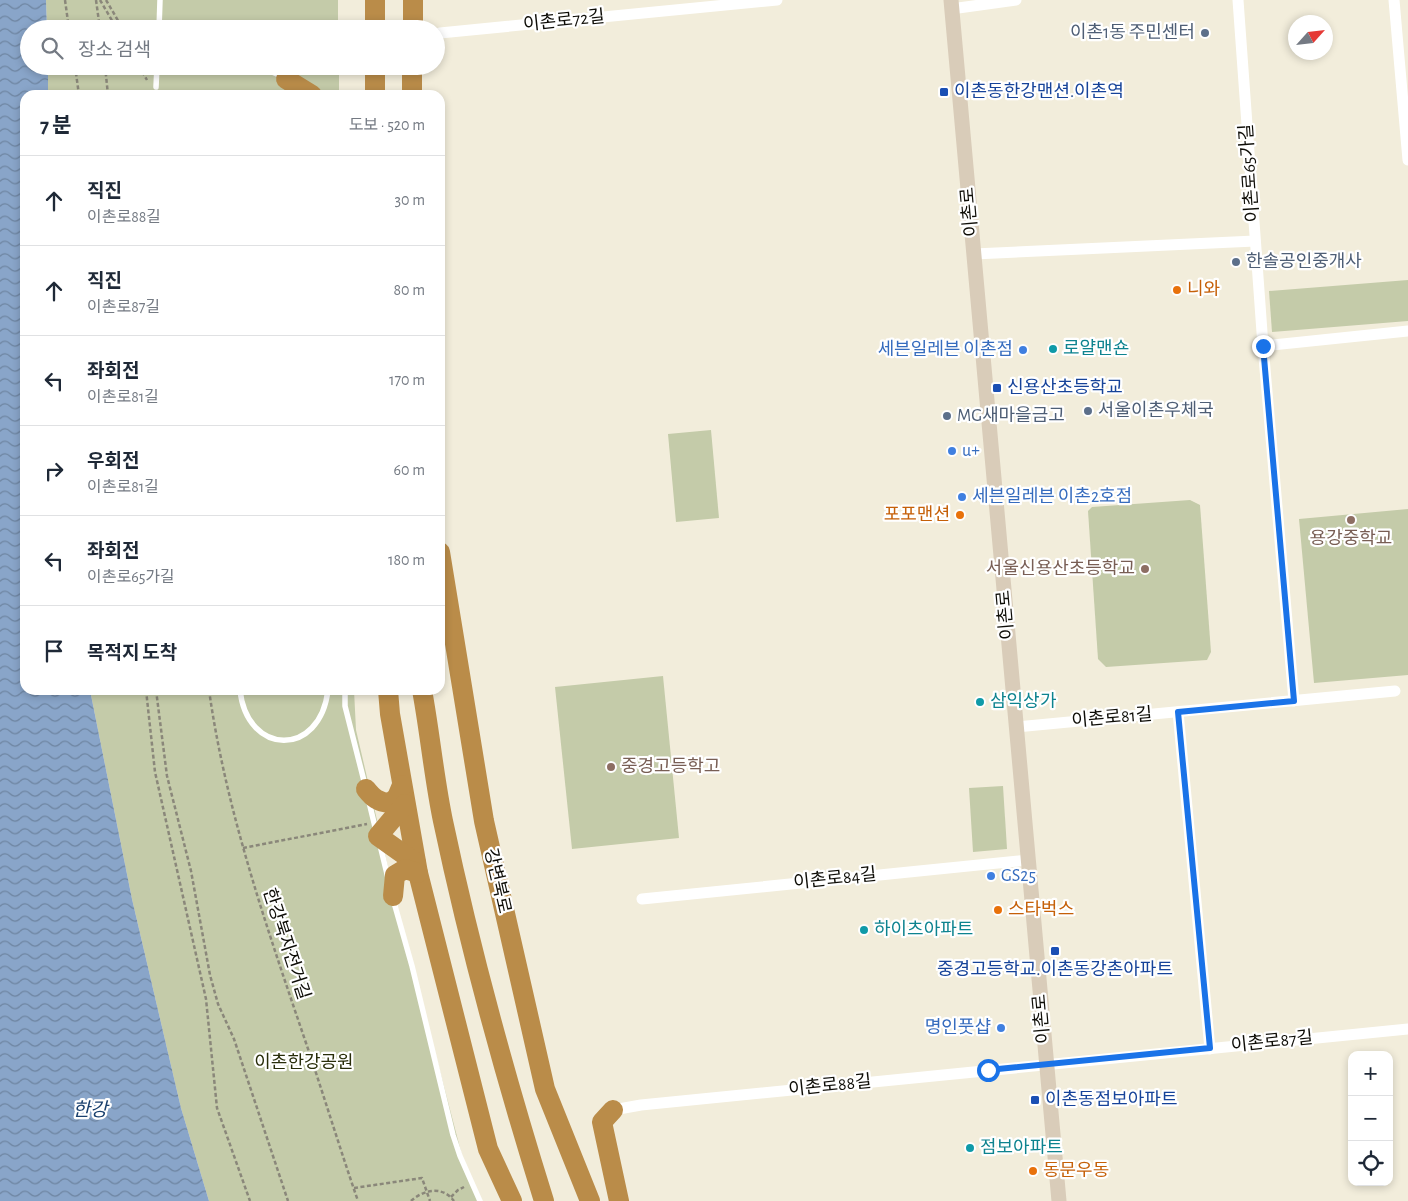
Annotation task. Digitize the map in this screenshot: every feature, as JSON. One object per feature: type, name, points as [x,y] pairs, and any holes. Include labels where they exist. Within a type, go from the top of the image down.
[{"type":"highway","points":[[375,0],[375,20]]},
{"type":"highway","points":[[413,0],[413,20]]},
{"type":"highway","points":[[375,75],[375,90]]},
{"type":"highway","points":[[412,75],[412,90]]},
{"type":"highway","points":[[286,77],[305,90]]},
{"type":"highway","name":"강변북로","points":[[445,583],[484,821],[543,1080],[590,1201]]},
{"type":"highway","points":[[388,695],[390,714],[417,868],[488,1149],[512,1201]]},
{"type":"highway","points":[[423,695],[443,820],[471,938],[523,1134],[544,1201]]},
{"type":"highway","points":[[366,789],[373,798],[381,802],[390,803],[396,797],[404,795]]},
{"type":"highway","points":[[404,795],[376,830],[417,868]]},
{"type":"highway","points":[[393,896],[395,874],[405,869],[417,868]]},
{"type":"highway","points":[[613,1110],[602,1122],[619,1201]]},
{"type":"street","points":[[648,0],[650,12]]},
{"type":"street","name":"이촌로72길","points":[[445,32],[777,0]]},
{"type":"street","points":[[951,5],[1016,0]]},
{"type":"street","name":"이촌로65가길","points":[[1238,0],[1263,346],[1294,701]]},
{"type":"street","points":[[1394,0],[1408,160]]},
{"type":"street","name":"이촌로","points":[[951,5],[1059,1201]]},
{"type":"street","points":[[974,254],[1255,241]]},
{"type":"street","points":[[1263,346],[1408,332]]},
{"type":"street","name":"이촌로81길","points":[[1016,726],[1395,691]]},
{"type":"street","name":"이촌로81길","points":[[1178,712],[1210,1048]]},
{"type":"street","name":"이촌로84길","points":[[642,899],[1028,860]]},
{"type":"street","name":"이촌로87길","points":[[1046,1065],[1408,1029]]},
{"type":"street","name":"이촌로88길","points":[[613,1110],[642,1105],[1046,1065]]},
{"type":"lane","points":[[159,20],[160,0]]},
{"type":"lane","points":[[156,87],[157,75]]},
{"type":"lane","points":[[241,695],[247,718],[256,729],[268,737],[280,740],[302,736],[313,729],[322,716],[327,695]]},
{"type":"lane","points":[[345,695],[345,706],[453,1135],[480,1201]]},
{"type":"path","points":[[65,0],[68,20]]},
{"type":"path","points":[[98,0],[99,20]]},
{"type":"path","points":[[98,0],[111,20]]},
{"type":"path","points":[[106,0],[118,20]]},
{"type":"path","points":[[77,75],[78,90]]},
{"type":"path","points":[[106,75],[107,90]]},
{"type":"path","points":[[147,695],[155,772],[206,999],[217,1108],[250,1201]]},
{"type":"path","points":[[157,695],[166,768],[191,871],[210,975],[218,1004],[234,1040],[288,1201]]},
{"type":"path","name":"한강북자전거길","points":[[210,695],[215,736],[243,848],[270,939],[358,1201]]},
{"type":"path","points":[[243,848],[376,830]]},
{"type":"path","points":[[354,1188],[422,1178],[430,1201]]},
{"type":"path","points":[[451,1197],[458,1190],[473,1184]]},
{"type":"path","points":[[411,1201],[426,1190],[439,1192],[451,1197],[454,1201]]},
{"type":"green space","points":[[46,0],[338,0],[338,20],[47,20]]},
{"type":"green space","points":[[48,75],[339,75],[339,90],[48,90]]},
{"type":"green space","points":[[1408,280],[1408,321],[1272,332],[1269,291]]},
{"type":"green space","points":[[711,430],[719,518],[676,522],[668,434]]},
{"type":"green space","points":[[1190,500],[1200,505],[1211,652],[1207,660],[1106,667],[1098,659],[1088,511],[1092,507]]},
{"type":"green space","points":[[1408,509],[1408,675],[1314,683],[1299,519]]},
{"type":"green space","points":[[663,676],[679,838],[572,849],[555,687]]},
{"type":"green space","name":"이촌한강공원","points":[[91,695],[354,695],[356,730],[398,910],[465,1167],[482,1201],[209,1201],[181,1108],[132,899]]},
{"type":"green space","points":[[1003,786],[1007,849],[973,852],[969,788]]},
{"type":"water","name":"한강","points":[[0,0],[46,0],[47,20],[20,20],[20,75],[48,75],[48,90],[20,90],[20,695],[91,695],[132,899],[181,1108],[209,1201],[0,1201]]},
{"type":"place","name":"이촌1동 주민센터","points":[[1205,33]]},
{"type":"place","name":"이촌동한강맨션.이촌역","points":[[944,92]]},
{"type":"place","name":"한솔공인중개사","points":[[1236,262]]},
{"type":"place","name":"니와","points":[[1177,290]]},
{"type":"place","name":"로얄맨숀","points":[[1053,349]]},
{"type":"place","name":"세븐일레븐 이촌점","points":[[1023,350]]},
{"type":"place","name":"신용산초등학교","points":[[997,388]]},
{"type":"place","name":"서울이촌우체국","points":[[1088,411]]},
{"type":"place","name":"MG새마을금고","points":[[947,416]]},
{"type":"place","name":"u+","points":[[952,451]]},
{"type":"place","name":"세븐일레븐 이촌2호점","points":[[962,497]]},
{"type":"place","name":"포포맨션","points":[[960,515]]},
{"type":"place","name":"용강중학교","points":[[1351,520]]},
{"type":"place","name":"서울신용산초등학교","points":[[1145,569]]},
{"type":"place","name":"삼익상가","points":[[980,702]]},
{"type":"place","name":"중경고등학고","points":[[611,767]]},
{"type":"place","name":"GS25","points":[[991,876]]},
{"type":"place","name":"스타벅스","points":[[998,910]]},
{"type":"place","name":"하이츠아파트","points":[[864,930]]},
{"type":"place","name":"중경고등학교.이촌동강촌아파트","points":[[1055,951]]},
{"type":"place","name":"명인풋샵","points":[[1001,1028]]},
{"type":"place","name":"이촌동점보아파트","points":[[1035,1100]]},
{"type":"place","name":"점보아파트","points":[[970,1148]]},
{"type":"place","name":"동문우동","points":[[1033,1171]]},
{"type":"route","points":[[988,1070],[1210,1048],[1178,712],[1294,701],[1263,346]]}]
